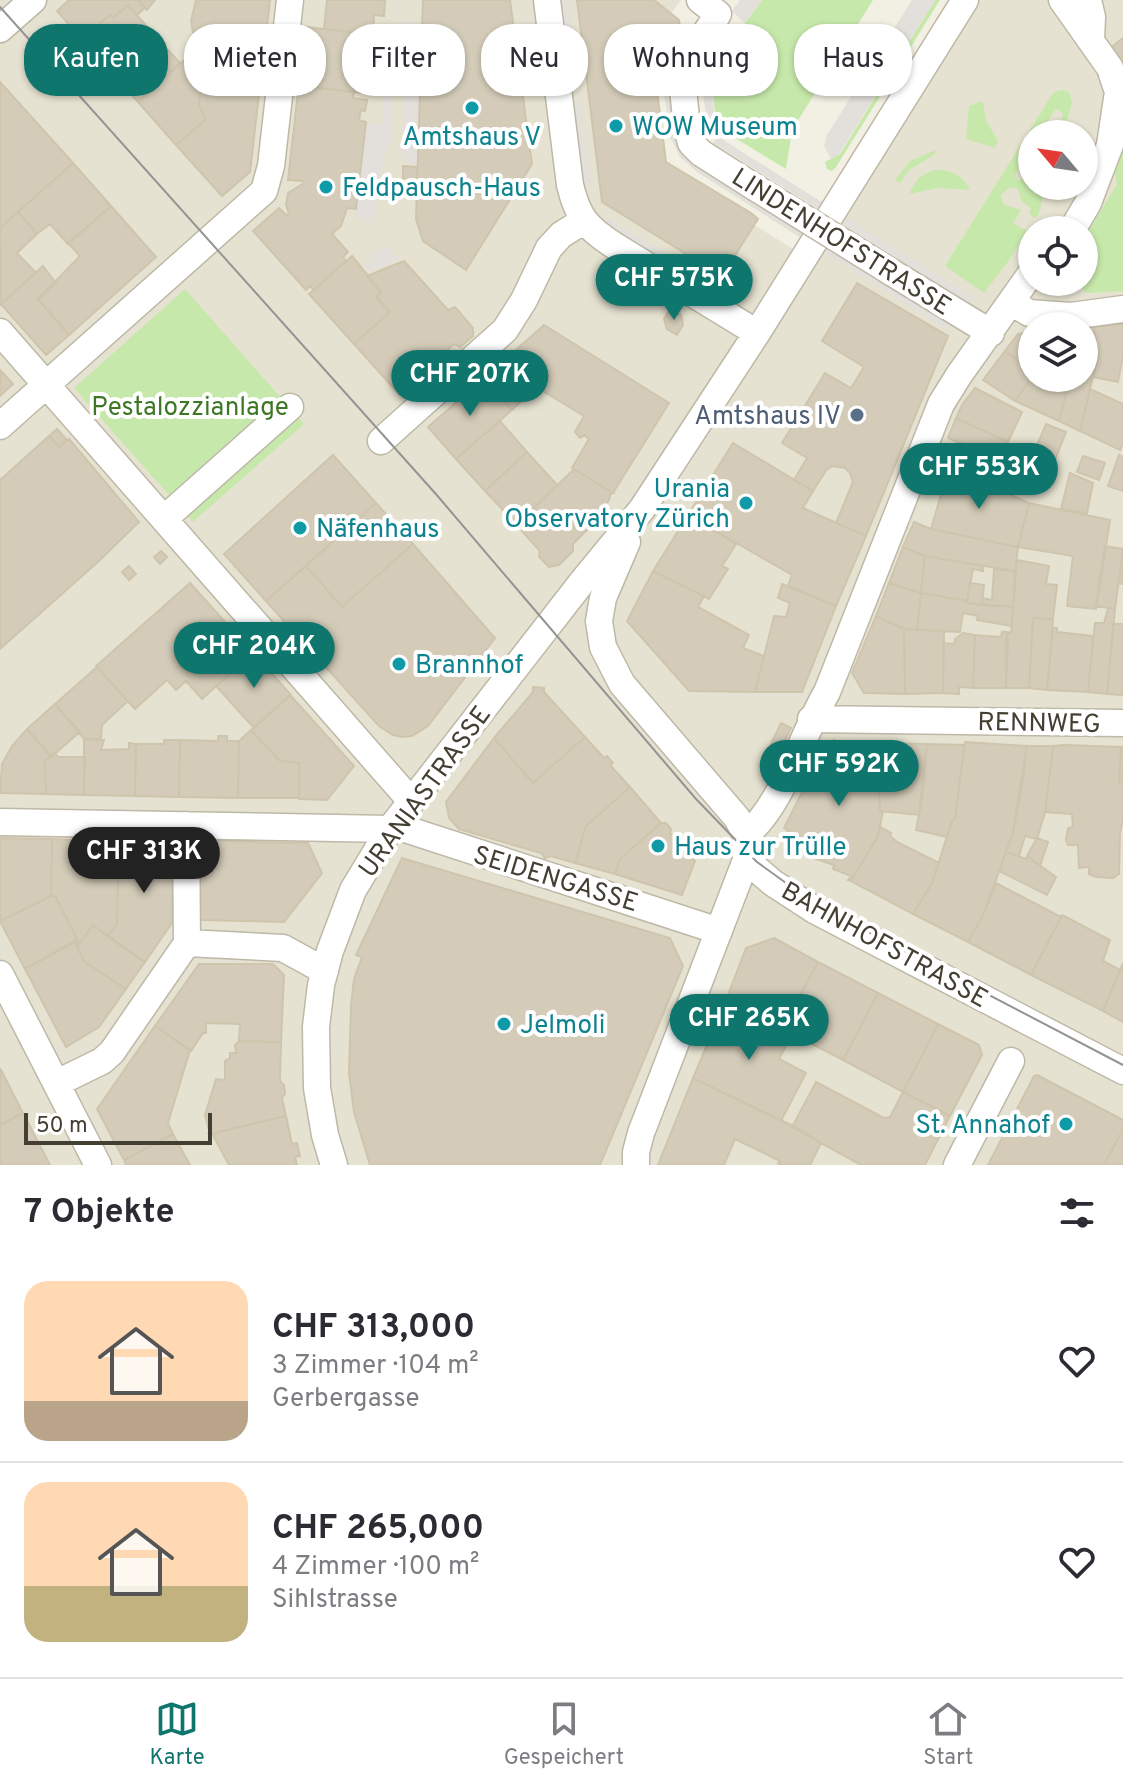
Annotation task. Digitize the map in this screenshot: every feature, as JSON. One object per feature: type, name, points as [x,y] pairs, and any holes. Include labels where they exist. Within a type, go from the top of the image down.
[{"type":"street","points":[[0,29],[33,0]]},
{"type":"street","points":[[0,426],[264,191],[268,183],[290,0]]},
{"type":"street","points":[[547,0],[570,185],[575,206],[583,221],[593,232],[757,333]]},
{"type":"street","name":"URANIASTRASSE","points":[[334,1165],[321,1113],[315,1066],[317,1009],[325,971],[347,902],[371,857],[411,801],[642,509],[757,333],[965,0]]},
{"type":"street","points":[[1062,0],[1110,68],[1118,92],[1110,145],[1080,216]]},
{"type":"street","points":[[1088,0],[1092,17],[1091,41]]},
{"type":"street","name":"LINDENHOFSTRASSE","points":[[715,5],[684,66],[682,79],[691,143],[701,153],[756,188],[991,333]]},
{"type":"street","points":[[381,441],[505,330],[515,317],[549,248],[561,235],[583,221]]},
{"type":"street","points":[[636,1165],[641,1133],[719,931],[746,848],[769,812],[811,719],[827,692],[941,404],[1018,295]]},
{"type":"street","points":[[1013,303],[1029,313],[1071,316],[1123,309]]},
{"type":"street","points":[[0,332],[411,801]]},
{"type":"street","points":[[165,518],[290,407]]},
{"type":"street","name":"URANIASTRASSE","points":[[600,611],[606,588],[642,509]]},
{"type":"street","name":"BAHNHOFSTRASSE","points":[[600,611],[603,647],[622,684],[737,818],[746,848],[773,883],[816,911],[1123,1071]]},
{"type":"street","name":"RENNWEG","points":[[811,719],[1123,723]]},
{"type":"street","name":"SEIDENGASSE","points":[[0,822],[392,827],[719,931]]},
{"type":"street","points":[[57,1083],[102,1061],[112,1052],[187,943],[186,825]]},
{"type":"street","points":[[187,943],[283,948],[325,971]]},
{"type":"street","points":[[0,974],[98,1165]]},
{"type":"street","points":[[957,1165],[1011,1061]]},
{"type":"shaded area","points":[[0,0],[681,0],[663,24],[604,24],[604,96],[642,96],[650,160],[809,259],[906,96],[912,96],[912,86],[963,0],[1123,0],[1123,1165],[0,1165]]},
{"type":"shaded area","points":[[568,0],[571,24],[563,24],[560,1]]},
{"type":"shaded area","points":[[740,0],[762,0],[745,23],[732,11]]},
{"type":"shaded area","points":[[912,0],[935,0],[912,37],[912,24],[897,24]]},
{"type":"shaded area","points":[[384,96],[392,96],[390,141],[381,168],[372,225],[355,216],[366,122],[383,124]]},
{"type":"shaded area","points":[[404,96],[420,96],[417,167],[401,159]]},
{"type":"shaded area","points":[[664,96],[682,96],[678,135],[950,322],[945,329],[697,172],[680,157],[670,137]]},
{"type":"shaded area","points":[[703,96],[712,96],[716,127],[708,128]]},
{"type":"shaded area","points":[[852,96],[875,96],[839,154],[831,159],[824,146],[827,135]]},
{"type":"shaded area","points":[[580,103],[591,184],[583,185],[573,104]]},
{"type":"shaded area","points":[[717,136],[974,298],[970,304],[713,143]]},
{"type":"shaded area","points":[[609,219],[682,264],[678,270],[602,223]]},
{"type":"shaded area","points":[[385,244],[400,260],[370,272],[364,266]]},
{"type":"green space","points":[[762,0],[873,0],[858,24],[794,24],[794,96],[813,96],[792,130],[786,169],[717,127],[713,96],[778,96],[778,24],[745,23]]},
{"type":"green space","points":[[935,0],[940,0],[912,45],[912,37]]},
{"type":"green space","points":[[1057,91],[1069,92],[1072,103],[1067,120],[1062,120],[1063,114],[1058,109],[1049,120],[1036,120],[1051,96]]},
{"type":"green space","points":[[876,96],[880,96],[836,167],[832,171],[827,169],[825,162],[840,154]]},
{"type":"green space","points":[[983,101],[986,120],[998,141],[995,148],[966,139],[969,106]]},
{"type":"green space","points":[[1123,136],[1123,291],[1098,292],[1098,216],[1117,184],[1113,161]]},
{"type":"green space","points":[[1018,149],[1018,171],[1015,175],[1018,189],[1010,187],[1001,195],[1003,204],[1021,210],[1013,223],[1018,226],[1018,246],[1010,259],[984,293],[945,266]]},
{"type":"green space","points":[[936,150],[935,154],[909,170],[900,183],[895,180],[910,161]]},
{"type":"green space","points":[[933,170],[955,174],[964,180],[970,190],[938,188],[909,194],[918,178]]},
{"type":"green space","points":[[1042,200],[1038,216],[1032,216],[1031,208],[1022,202]]},
{"type":"green space","name":"Pestalozzianlage","points":[[185,289],[304,424],[193,522],[74,388]]},
{"type":"building","points":[[69,0],[138,0],[145,8],[137,15],[128,5],[113,18],[110,15],[100,24],[69,24],[57,11]]},
{"type":"building","points":[[138,0],[155,0],[147,10]]},
{"type":"building","points":[[196,0],[270,0],[267,24],[192,24]]},
{"type":"building","points":[[327,0],[385,0],[384,16],[374,15],[374,24],[342,24],[342,31],[326,29]]},
{"type":"building","name":"Amtshaus V","points":[[423,0],[510,0],[513,24],[481,24],[481,96],[523,96],[532,164],[466,270],[423,241],[416,219],[420,96],[465,96],[465,24],[422,24]]},
{"type":"building","points":[[577,0],[654,0],[679,20],[680,24],[604,24],[604,96],[658,96],[666,162],[758,219],[722,276],[602,202],[588,89],[588,24],[580,24]]},
{"type":"building","points":[[128,5],[145,24],[100,24],[110,15],[113,18]]},
{"type":"building","points":[[326,29],[342,31],[342,91],[326,89]]},
{"type":"building","points":[[1123,38],[1123,73],[1110,48]]},
{"type":"building","points":[[168,50],[180,63],[168,74]]},
{"type":"building","points":[[184,61],[184,96],[200,96],[199,106],[206,119],[176,145],[138,102],[145,96],[168,96],[168,75]]},
{"type":"building","points":[[0,82],[73,163],[0,228]]},
{"type":"building","name":"Feldpausch-Haus","points":[[326,89],[342,91],[342,96],[367,100],[359,120],[366,122],[356,209],[347,208],[341,226],[332,234],[348,252],[343,257],[346,261],[314,290],[310,286],[306,290],[253,231],[279,208],[286,215],[289,214],[286,205],[288,193],[304,183],[288,180],[298,96],[326,96]]},
{"type":"building","points":[[200,96],[259,96],[250,172],[222,196],[176,145],[206,119],[199,106]]},
{"type":"building","points":[[73,163],[111,206],[68,244],[50,224],[37,234],[18,212]]},
{"type":"building","points":[[403,166],[417,167],[416,187],[403,187]]},
{"type":"building","points":[[111,206],[156,257],[69,335],[38,299],[80,256],[68,243]]},
{"type":"building","points":[[18,212],[37,234],[17,253],[36,273],[1,304],[0,228]]},
{"type":"building","points":[[352,256],[381,292],[376,297],[390,312],[354,344],[309,294]]},
{"type":"building","points":[[404,261],[448,310],[455,307],[473,328],[473,336],[460,347],[454,344],[399,394],[354,344],[390,312],[376,297],[381,292],[367,276]]},
{"type":"building","points":[[43,266],[56,283],[38,299],[69,335],[46,355],[1,304]]},
{"type":"building","name":"Amtshaus IV","points":[[857,283],[948,336],[866,536],[836,523],[853,482],[850,473],[845,468],[833,466],[827,469],[813,491],[794,480],[807,458],[782,443],[825,373],[851,388],[864,367],[822,341]]},
{"type":"building","points":[[670,309],[681,315],[683,325],[677,335],[667,329],[664,319]]},
{"type":"building","points":[[1123,324],[1123,356],[1118,382],[1098,378],[1098,327]]},
{"type":"building","points":[[544,325],[669,403],[613,493],[572,468],[589,439],[584,435],[580,438],[575,432],[584,416],[536,387],[512,410],[484,378]]},
{"type":"building","points":[[1018,334],[1018,361],[1005,351]]},
{"type":"building","points":[[1005,351],[1018,361],[1018,392],[1021,392],[1015,401],[983,380]]},
{"type":"building","points":[[0,370],[13,384],[0,396]]},
{"type":"building","points":[[484,378],[512,410],[456,459],[428,427]]},
{"type":"building","points":[[975,388],[1022,412],[1008,442],[956,418]]},
{"type":"building","points":[[1021,392],[1066,392],[1059,421],[1015,401]]},
{"type":"building","points":[[1066,392],[1089,392],[1080,431],[1059,421]]},
{"type":"building","points":[[1089,392],[1097,392],[1123,404],[1123,443],[1120,450],[1080,431]]},
{"type":"building","points":[[956,418],[1008,442],[999,461],[948,438]]},
{"type":"building","points":[[500,421],[527,452],[485,491],[456,459]]},
{"type":"building","points":[[1046,424],[1066,432],[1053,465],[1032,457]]},
{"type":"building","points":[[57,429],[67,440],[59,447],[49,436]]},
{"type":"building","points":[[49,436],[59,447],[69,439],[139,522],[0,649],[0,480]]},
{"type":"building","points":[[960,442],[1002,462],[998,475],[1013,481],[1009,493],[949,467]]},
{"type":"building","points":[[733,443],[813,491],[803,508],[866,536],[836,606],[788,586],[792,575],[688,515]]},
{"type":"building","points":[[527,452],[557,485],[517,525],[485,491]]},
{"type":"building","name":"Näfenhaus","points":[[333,455],[376,503],[266,601],[224,554]]},
{"type":"building","points":[[1119,455],[1123,457],[1123,491],[1108,486]]},
{"type":"building","points":[[1083,456],[1105,463],[1099,480],[1077,472]]},
{"type":"building","points":[[949,467],[1029,503],[1018,547],[931,529]]},
{"type":"building","points":[[574,469],[613,493],[590,527],[573,544],[573,551],[559,565],[549,567],[539,557],[540,551],[522,527],[517,525]]},
{"type":"building","points":[[1070,473],[1093,483],[1087,513],[1061,509]]},
{"type":"building","points":[[376,503],[413,544],[342,607],[306,566]]},
{"type":"building","points":[[1029,503],[1110,520],[1096,609],[1067,606],[1073,556],[1018,547]]},
{"type":"building","points":[[688,515],[736,544],[722,566],[728,569],[709,599],[653,571]]},
{"type":"building","points":[[914,522],[931,529],[1018,547],[1015,571],[925,556],[903,547]]},
{"type":"building","name":"Brannhof","points":[[413,544],[495,638],[428,726],[412,736],[402,737],[379,726],[266,601],[306,566],[342,607]]},
{"type":"building","points":[[1105,546],[1123,549],[1115,609],[1096,606]]},
{"type":"building","points":[[903,547],[925,556],[921,593],[889,583]]},
{"type":"building","points":[[161,551],[167,557],[160,564],[154,557]]},
{"type":"building","points":[[925,556],[983,566],[983,571],[973,569],[967,601],[921,593]]},
{"type":"building","points":[[1123,559],[1123,584],[1118,583]]},
{"type":"building","points":[[1017,560],[1049,566],[1046,584],[1057,585],[1053,619],[1033,618],[1029,688],[1006,688],[1006,637],[1007,632],[1011,633]]},
{"type":"building","points":[[129,566],[136,574],[129,580],[122,572]]},
{"type":"building","points":[[994,569],[1015,571],[1013,607],[982,605],[982,598],[992,600]]},
{"type":"building","points":[[653,571],[704,596],[698,607],[749,635],[743,648],[764,656],[755,692],[689,691],[627,621]]},
{"type":"building","points":[[190,583],[253,653],[202,699],[186,681],[176,690],[167,680],[135,709],[96,666]]},
{"type":"building","points":[[889,583],[921,593],[917,630],[904,629],[876,616]]},
{"type":"building","points":[[970,583],[984,585],[982,605],[967,603]]},
{"type":"building","points":[[782,584],[836,606],[802,692],[755,692],[774,616],[786,617],[790,603],[778,598]]},
{"type":"building","points":[[921,593],[967,603],[1013,607],[1012,626],[977,620],[978,616],[963,613],[960,632],[917,630]]},
{"type":"building","points":[[1108,608],[1115,609],[1107,694],[1088,692],[1095,623],[1104,623]]},
{"type":"building","points":[[876,616],[904,629],[905,694],[864,693],[852,673]]},
{"type":"building","points":[[1033,618],[1053,619],[1047,690],[1029,688]]},
{"type":"building","points":[[1113,624],[1123,624],[1123,695],[1107,694]]},
{"type":"building","points":[[1053,628],[1057,628],[1057,632],[1093,636],[1088,692],[1047,690]]},
{"type":"building","points":[[904,629],[944,631],[943,693],[905,694]]},
{"type":"building","points":[[1002,632],[1007,632],[1008,638],[1006,688],[973,688],[975,635],[1001,637]]},
{"type":"building","points":[[963,633],[975,635],[973,688],[959,687],[959,694],[943,693],[943,643],[954,644]]},
{"type":"building","points":[[253,653],[291,695],[254,728],[216,686]]},
{"type":"building","points":[[97,667],[128,701],[102,725],[101,739],[84,739],[55,704]]},
{"type":"building","points":[[533,687],[544,688],[544,692],[585,737],[533,783],[494,738],[533,692]]},
{"type":"building","points":[[290,695],[354,766],[327,800],[299,799],[299,763],[280,761],[251,730]]},
{"type":"building","points":[[55,704],[80,732],[51,757],[27,729]]},
{"type":"building","points":[[781,723],[791,728],[779,753],[769,748]]},
{"type":"building","points":[[27,729],[51,756],[45,761],[46,794],[0,793],[2,764]]},
{"type":"building","points":[[251,730],[280,761],[299,763],[299,798],[238,798],[239,741]]},
{"type":"building","points":[[218,736],[227,736],[227,741],[239,741],[238,798],[179,797],[180,740],[218,741]]},
{"type":"building","points":[[585,737],[604,758],[607,756],[613,763],[610,765],[630,787],[586,826],[575,863],[551,856],[545,858],[541,853],[459,829],[449,818],[446,802],[494,738],[533,783]]},
{"type":"building","points":[[84,739],[104,740],[101,750],[129,749],[129,743],[136,744],[135,796],[84,795]]},
{"type":"building","points":[[164,740],[180,740],[179,797],[135,796],[136,744],[164,744]]},
{"type":"building","points":[[834,740],[840,743],[867,743],[879,788],[880,811],[883,811],[878,836],[851,881],[848,880],[851,876],[833,869],[834,865],[816,859],[819,854],[801,848],[803,843],[785,837],[788,830],[784,828],[827,743],[832,745]]},
{"type":"building","points":[[965,742],[1027,746],[1013,832],[984,913],[968,942],[913,914],[932,883],[955,819]]},
{"type":"building","points":[[867,743],[927,744],[919,815],[880,811],[879,788]]},
{"type":"building","points":[[927,744],[964,745],[955,819],[947,837],[916,830]]},
{"type":"building","points":[[1027,746],[1053,746],[1045,812],[1037,839],[1025,836],[1019,856],[1006,852],[1013,832]]},
{"type":"building","points":[[1053,746],[1121,747],[1119,782],[1123,782],[1123,819],[1119,874],[1113,878],[1096,877],[1089,874],[1089,867],[1079,868],[1078,845],[1068,845],[1066,840],[1068,828],[1073,827],[1072,814],[1045,812]]},
{"type":"building","points":[[1121,747],[1123,782],[1119,782]]},
{"type":"building","points":[[55,753],[58,757],[85,757],[84,795],[46,794],[45,761]]},
{"type":"building","points":[[630,787],[661,823],[620,859],[615,874],[575,863],[586,826]]},
{"type":"building","name":"Haus zur Trülle","points":[[661,823],[666,823],[671,829],[670,833],[695,861],[682,895],[615,874],[620,859]]},
{"type":"building","points":[[880,827],[891,833],[890,836],[897,842],[939,863],[932,883],[913,914],[851,881],[878,836]]},
{"type":"building","points":[[74,836],[85,836],[85,840],[119,840],[117,925],[107,936],[93,925],[77,947],[77,939],[55,896],[51,896],[52,839],[74,840]]},
{"type":"building","points":[[0,838],[52,839],[51,896],[0,921]]},
{"type":"building","points":[[1037,838],[1048,842],[1040,866],[1027,856]]},
{"type":"building","points":[[171,839],[175,845],[172,923],[145,962],[107,936],[117,925],[119,840],[168,842]]},
{"type":"building","points":[[200,841],[308,843],[322,873],[284,922],[199,920]]},
{"type":"building","points":[[1006,852],[1026,859],[1027,856],[1056,877],[1047,895],[999,871]]},
{"type":"building","name":"Jelmoli","points":[[402,858],[670,938],[683,966],[600,1165],[370,1165],[354,1112],[349,1073],[354,979],[362,957],[356,955]]},
{"type":"building","points":[[996,883],[1061,917],[1031,975],[968,942]]},
{"type":"building","points":[[55,896],[77,939],[25,969],[0,921]]},
{"type":"building","points":[[1062,915],[1110,940],[1103,961],[1120,970],[1103,1011],[1031,975]]},
{"type":"building","points":[[93,925],[145,962],[126,989],[84,961],[77,947]]},
{"type":"building","points":[[774,938],[818,962],[791,1013],[780,1007],[773,1021],[728,995],[746,948]]},
{"type":"building","points":[[75,942],[84,961],[126,989],[99,1027],[66,1047],[25,969]]},
{"type":"building","points":[[818,962],[878,993],[843,1060],[812,1044],[820,1028],[791,1013]]},
{"type":"building","points":[[1123,963],[1123,1022],[1103,1011]]},
{"type":"building","points":[[199,964],[273,964],[284,975],[281,1042],[239,1041],[240,1024],[206,1023],[206,1033],[191,1051],[155,1026]]},
{"type":"building","points":[[878,993],[938,1024],[903,1092],[843,1060]]},
{"type":"building","points":[[728,995],[773,1021],[766,1034],[787,1044],[779,1059],[806,1073],[781,1121],[693,1078]]},
{"type":"building","points":[[938,1024],[979,1045],[982,1055],[950,1116],[903,1092]]},
{"type":"building","points":[[155,1026],[190,1050],[168,1123],[173,1134],[124,1160],[97,1109]]},
{"type":"building","points":[[239,1041],[281,1042],[280,1081],[284,1085],[282,1098],[286,1116],[210,1134],[205,1115],[216,1079],[225,1080],[225,1061],[230,1058],[230,1053],[236,1053],[235,1045]]},
{"type":"building","points":[[0,1068],[23,1113],[0,1125]]},
{"type":"building","name":"St. Annahof","points":[[1037,1075],[1123,1120],[1123,1129],[1104,1165],[988,1165]]},
{"type":"building","points":[[693,1078],[793,1126],[821,1143],[810,1165],[780,1165],[780,1161],[735,1139],[724,1165],[658,1165]]},
{"type":"building","points":[[816,1082],[884,1118],[890,1117],[903,1092],[950,1116],[925,1165],[861,1165],[792,1127]]},
{"type":"building","points":[[23,1113],[50,1165],[0,1165],[0,1125]]},
{"type":"building","points":[[286,1116],[292,1144],[297,1143],[300,1156],[295,1157],[297,1165],[229,1165],[210,1134]]},
{"type":"building","points":[[1123,1129],[1123,1165],[1104,1165]]},
{"type":"building","points":[[173,1134],[190,1165],[126,1165],[124,1160]]},
{"type":"tram line","points":[[0,7],[435,493],[696,799],[757,862],[815,904],[1123,1065]]},
{"type":"place","name":"Amtshaus V","points":[[472,108]]},
{"type":"place","name":"WOW Museum","points":[[616,126]]},
{"type":"place","name":"Feldpausch-Haus","points":[[326,187]]},
{"type":"place","name":"Amtshaus IV","points":[[857,415]]},
{"type":"place","name":"Urania Observatory Zürich","points":[[746,503]]},
{"type":"place","name":"Näfenhaus","points":[[300,528]]},
{"type":"place","name":"Brannhof","points":[[399,664]]},
{"type":"place","name":"Haus zur Trülle","points":[[658,846]]},
{"type":"place","name":"Jelmoli","points":[[504,1024]]},
{"type":"place","name":"St. Annahof","points":[[1066,1124]]}]
